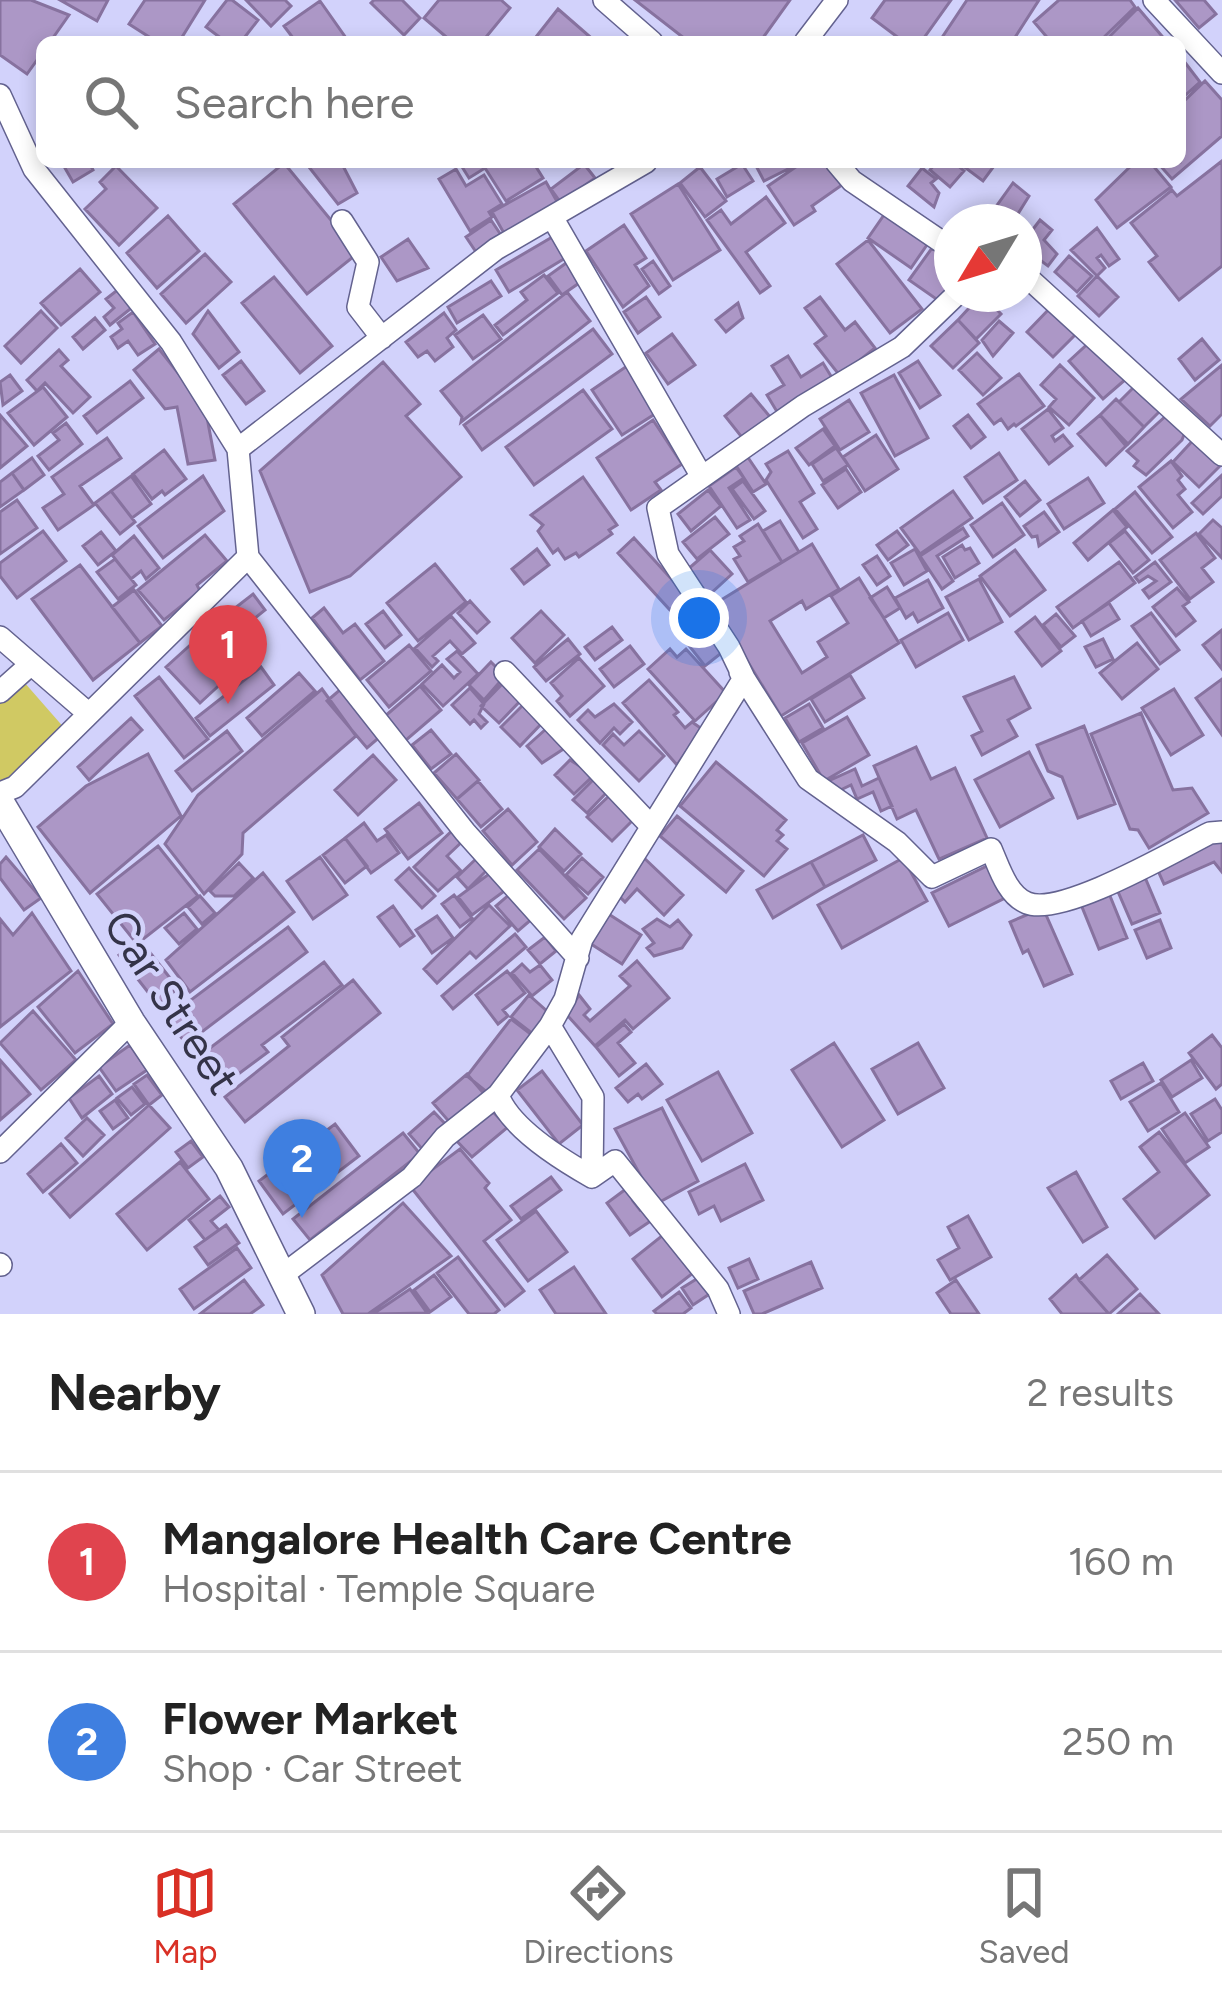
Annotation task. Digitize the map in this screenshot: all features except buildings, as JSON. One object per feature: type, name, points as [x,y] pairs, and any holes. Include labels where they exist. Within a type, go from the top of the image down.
[{"type":"main road","name":"Car Street","points":[[0,797],[131,1022],[229,1168],[301,1314]]},
{"type":"street","points":[[604,0],[645,36]]},
{"type":"street","points":[[810,36],[837,0]]},
{"type":"street","points":[[1154,0],[1222,73]]},
{"type":"street","points":[[0,95],[34,170],[171,342],[238,449],[248,557],[465,832],[574,946]]},
{"type":"street","points":[[238,449],[496,249],[636,168]]},
{"type":"street","points":[[841,168],[852,181],[934,237]]},
{"type":"street","points":[[552,217],[702,477]]},
{"type":"street","points":[[342,220],[368,262],[358,307],[382,338]]},
{"type":"street","points":[[1042,290],[1222,454]]},
{"type":"street","points":[[938,312],[902,347],[802,406],[658,508],[668,554],[808,779],[897,842],[932,877],[991,849],[1008,886],[1026,903],[1060,905],[1210,833],[1222,832]]},
{"type":"street","points":[[0,797],[248,557]]},
{"type":"street","points":[[0,637],[89,714]]},
{"type":"street","points":[[0,692],[30,665]]},
{"type":"street","points":[[505,672],[651,826]]},
{"type":"street","points":[[280,1277],[412,1177],[445,1137],[498,1095],[550,1026],[565,999],[574,946],[744,678],[740,672]]},
{"type":"street","points":[[0,1152],[131,1022]]},
{"type":"street","points":[[550,1026],[593,1097],[592,1177]]},
{"type":"street","points":[[498,1095],[502,1108],[545,1150],[592,1177]]},
{"type":"street","points":[[592,1177],[614,1161],[718,1289],[729,1314]]},
{"type":"shaded area","points":[[24,682],[66,730],[0,788],[0,703]]},
{"type":"place","name":"Mangalore Health Care Centre","points":[[228,704]]},
{"type":"place","name":"Flower Market","points":[[302,1218]]}]
